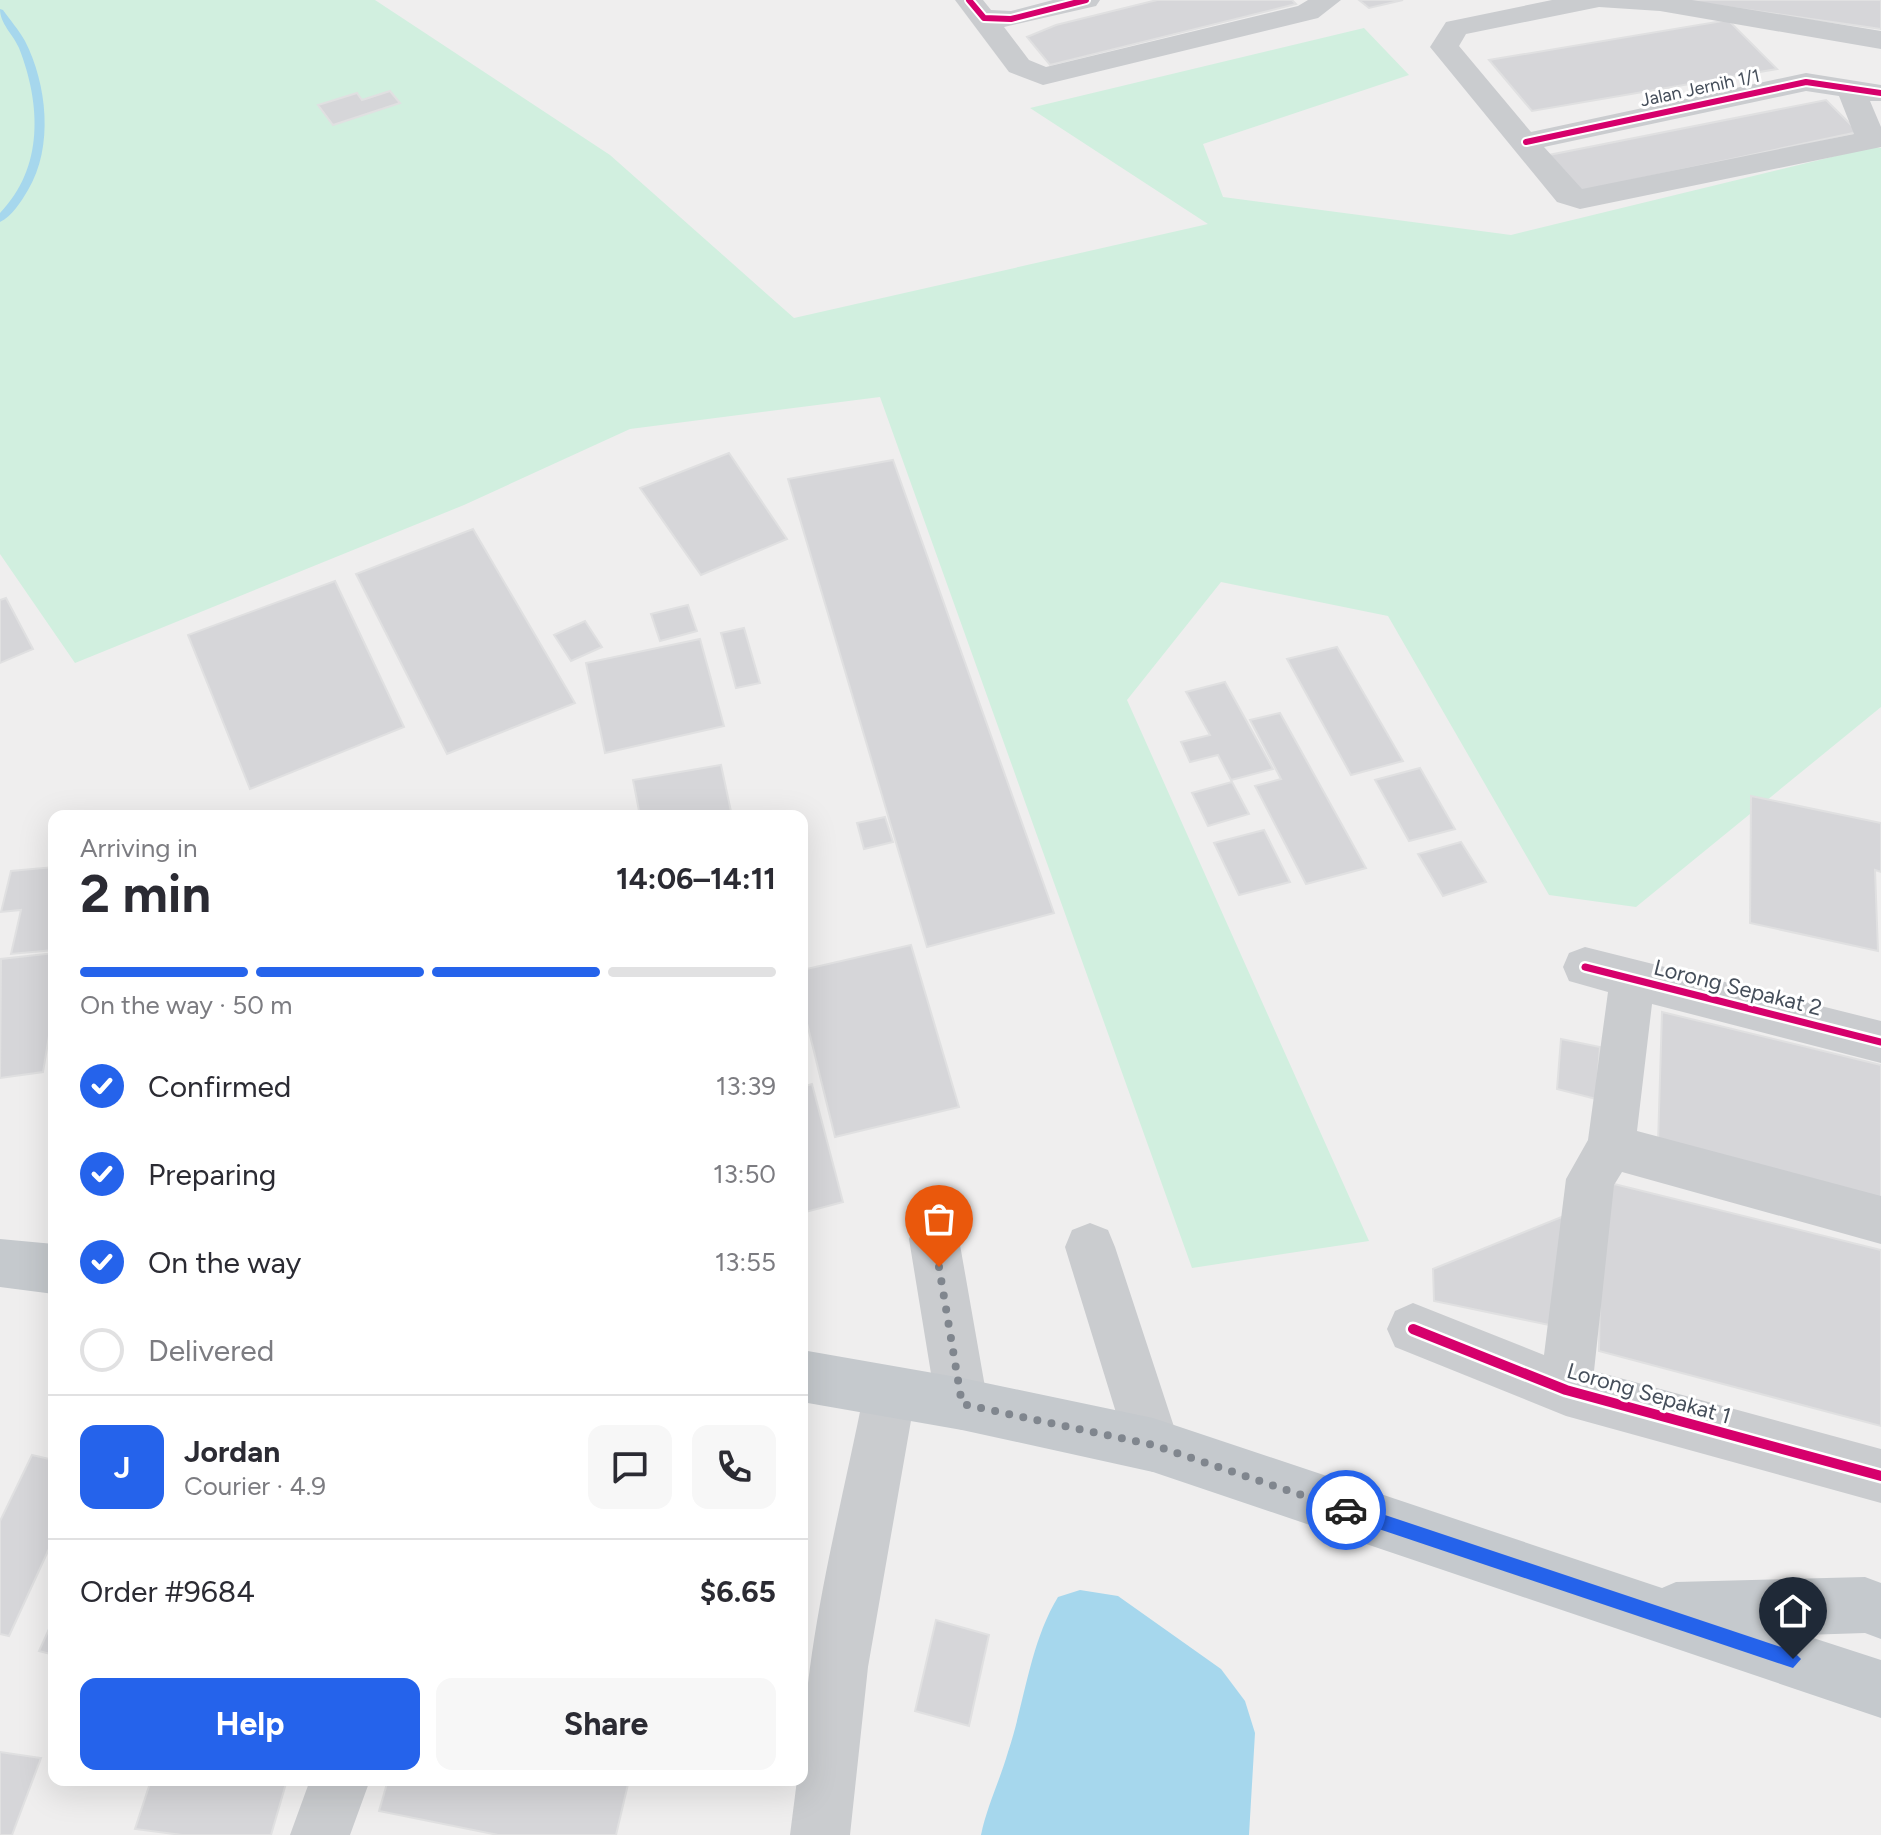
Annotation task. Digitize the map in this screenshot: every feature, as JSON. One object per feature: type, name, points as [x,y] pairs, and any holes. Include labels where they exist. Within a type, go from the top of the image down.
[{"type":"main road","points":[[0,1263],[48,1268]]},
{"type":"main road","points":[[808,1377],[962,1404],[1153,1445],[1881,1689]]},
{"type":"main road","points":[[1645,1610],[1865,1605],[1881,1611]]},
{"type":"street","points":[[976,9],[1011,19],[1086,0]]},
{"type":"street","points":[[976,9],[1019,66],[1043,76],[1308,12],[1327,0]]},
{"type":"street","points":[[1593,0],[1552,4],[1456,28],[1444,47],[1568,195],[1580,199],[1876,141],[1866,91]]},
{"type":"street","points":[[1619,0],[1660,3],[1881,40]]},
{"type":"street","name":"Jalan Jernih 1/1","points":[[1526,142],[1806,82],[1866,91]]},
{"type":"street","name":"Lorong Sepakat 2","points":[[1585,967],[1881,1042]]},
{"type":"street","points":[[1566,1390],[1590,1179],[1611,1147],[1632,979]]},
{"type":"street","points":[[1611,1147],[1881,1220]]},
{"type":"street","points":[[934,1239],[962,1404]]},
{"type":"street","points":[[1090,1247],[1153,1445]]},
{"type":"street","name":"Lorong Sepakat 1","points":[[1413,1329],[1566,1390],[1881,1476]]},
{"type":"street","points":[[820,1835],[839,1667],[890,1392]]},
{"type":"street","points":[[320,1835],[338,1786]]},
{"type":"green space","points":[[0,0],[375,0],[610,155],[794,318],[1208,224],[1030,108],[1364,28],[1409,75],[1203,144],[1223,197],[1511,235],[1873,147],[1881,148],[1881,707],[1636,907],[1549,895],[1388,616],[1221,582],[1127,700],[1369,1241],[1192,1268],[880,397],[630,429],[464,505],[75,663],[0,554]]},
{"type":"water","points":[[1080,1590],[1118,1596],[1221,1669],[1245,1701],[1255,1733],[1249,1835],[981,1835],[1014,1733],[1041,1633],[1058,1597]]},
{"type":"building","points":[[1157,0],[1292,0],[1296,4],[1050,65],[1027,37],[1056,25]]},
{"type":"building","points":[[1359,0],[1403,0],[1369,8]]},
{"type":"building","points":[[1678,0],[1881,0],[1881,29]]},
{"type":"building","points":[[1728,20],[1777,69],[1532,111],[1489,60]]},
{"type":"building","points":[[390,91],[400,103],[333,125],[318,105],[357,93],[362,100]]},
{"type":"building","points":[[1826,100],[1858,132],[1578,192],[1544,156]]},
{"type":"building","points":[[729,453],[787,539],[701,575],[640,488]]},
{"type":"building","points":[[893,460],[1054,913],[927,947],[788,479]]},
{"type":"building","points":[[473,529],[575,703],[447,754],[356,574]]},
{"type":"building","points":[[335,581],[404,727],[250,789],[188,635]]},
{"type":"building","points":[[6,598],[33,649],[0,663],[0,600]]},
{"type":"building","points":[[688,605],[697,631],[660,641],[651,614]]},
{"type":"building","points":[[585,621],[602,647],[571,661],[554,635]]},
{"type":"building","points":[[744,628],[760,683],[736,688],[721,633]]},
{"type":"building","points":[[700,639],[724,726],[605,753],[586,663]]},
{"type":"building","points":[[1337,647],[1403,761],[1351,775],[1287,659]]},
{"type":"building","points":[[1225,682],[1273,769],[1231,780],[1218,755],[1190,762],[1181,742],[1210,735],[1186,692]]},
{"type":"building","points":[[1280,713],[1366,868],[1306,884],[1255,786],[1281,779],[1250,720]]},
{"type":"building","points":[[721,765],[731,810],[639,810],[633,780]]},
{"type":"building","points":[[1420,768],[1455,829],[1409,841],[1375,780]]},
{"type":"building","points":[[1232,782],[1249,814],[1208,826],[1192,793]]},
{"type":"building","points":[[1751,796],[1881,823],[1881,872],[1875,870],[1878,951],[1750,923]]},
{"type":"building","points":[[885,817],[893,842],[864,849],[857,823]]},
{"type":"building","points":[[1264,830],[1290,882],[1239,895],[1214,843]]},
{"type":"building","points":[[1461,842],[1486,882],[1443,896],[1418,854]]},
{"type":"building","points":[[48,868],[48,951],[11,954],[21,910],[1,912],[11,871]]},
{"type":"building","points":[[911,945],[959,1107],[835,1137],[808,1027],[808,969]]},
{"type":"building","points":[[48,954],[48,1042],[43,1072],[0,1078],[1,959]]},
{"type":"building","points":[[1662,1012],[1881,1065],[1881,1200],[1658,1144]]},
{"type":"building","points":[[1561,1039],[1600,1047],[1596,1099],[1557,1089]]},
{"type":"building","points":[[812,1084],[843,1202],[808,1211],[808,1085]]},
{"type":"building","points":[[1602,1181],[1881,1250],[1881,1426],[1599,1351]]},
{"type":"building","points":[[1564,1216],[1559,1327],[1434,1301],[1433,1269]]},
{"type":"building","points":[[32,1455],[48,1459],[48,1551],[9,1636],[0,1634],[0,1521]]},
{"type":"building","points":[[936,1620],[989,1635],[969,1726],[915,1711]]},
{"type":"building","points":[[48,1631],[48,1653],[39,1651]]},
{"type":"building","points":[[0,1752],[41,1758],[12,1835],[0,1835]]},
{"type":"building","points":[[149,1786],[285,1786],[271,1835],[182,1835],[135,1829]]},
{"type":"building","points":[[386,1786],[628,1786],[616,1835],[498,1835],[379,1811]]},
{"type":"waterway","points":[[0,12],[19,38],[30,64],[39,112],[36,159],[28,182],[17,202],[0,219]]},
{"type":"cycle path","points":[[969,0],[984,18],[1011,19],[1086,0]]},
{"type":"cycle path","points":[[1526,142],[1806,82],[1881,93]]},
{"type":"cycle path","points":[[1585,967],[1881,1042]]},
{"type":"cycle path","points":[[1413,1329],[1566,1390],[1881,1476]]},
{"type":"way so far","points":[[939,1267],[962,1404],[1153,1445],[1346,1510]]},
{"type":"route","points":[[1346,1510],[1793,1659]]}]
